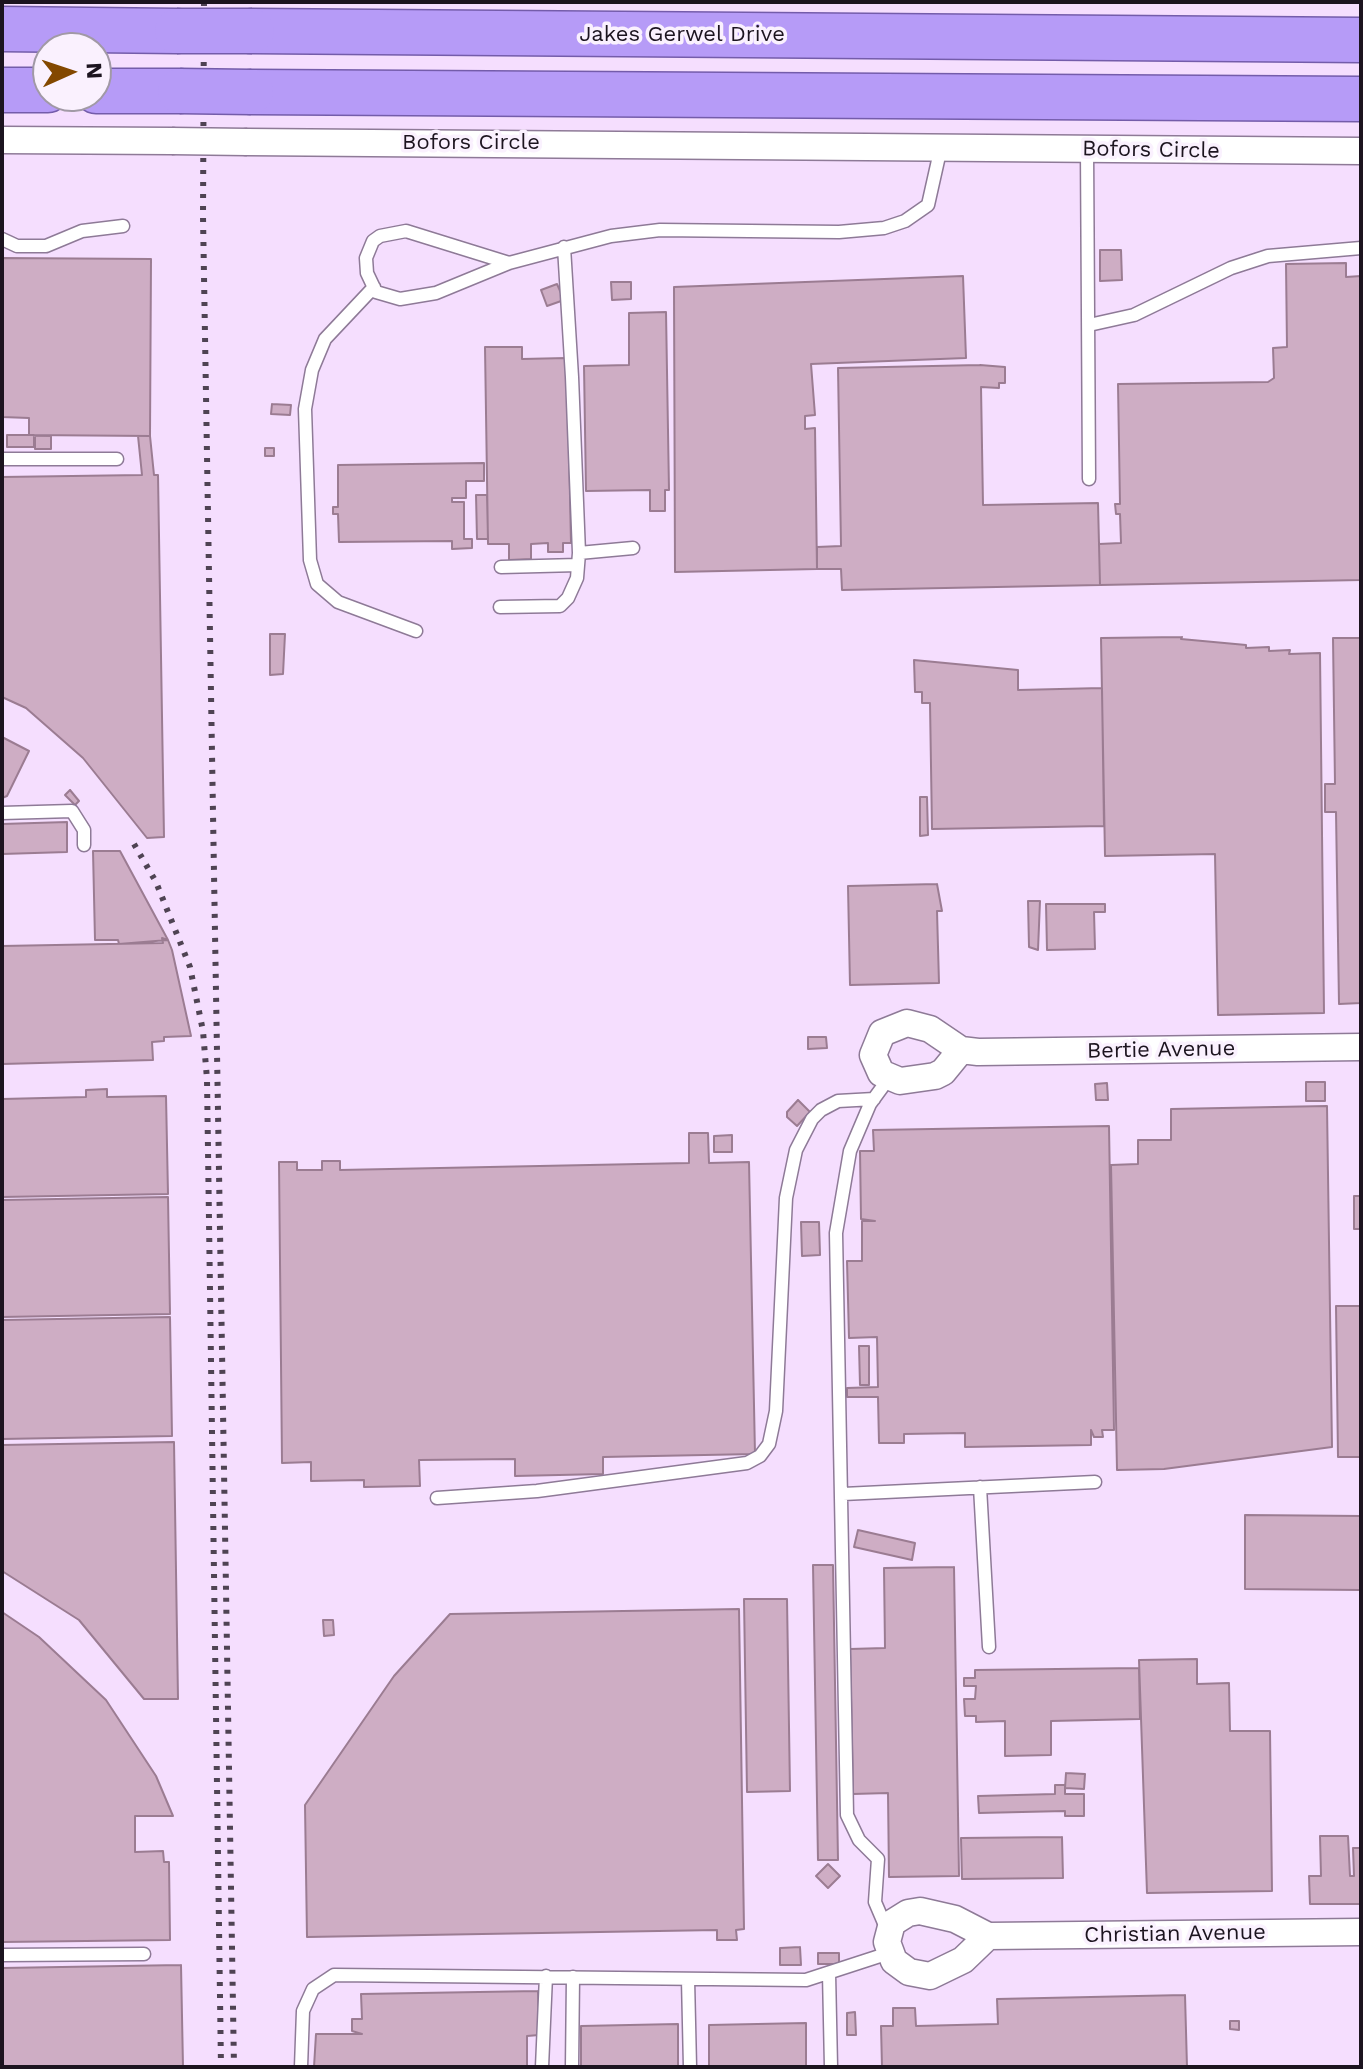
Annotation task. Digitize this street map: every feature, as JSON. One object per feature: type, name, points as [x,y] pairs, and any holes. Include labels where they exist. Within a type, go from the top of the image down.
[{"type":"highway","name":"Jakes Gerwel Drive","points":[[2,29],[1361,40]]},
{"type":"highway","points":[[2,90],[32,90]]},
{"type":"highway","points":[[112,91],[1361,99]]},
{"type":"street","name":"Bofors Circle","points":[[2,140],[1361,151]]},
{"type":"street","points":[[907,1023],[930,1029],[961,1050],[943,1072],[900,1081],[889,1078],[876,1068],[873,1055],[882,1033],[893,1025],[907,1023]]},
{"type":"street","name":"Bertie Avenue","points":[[961,1050],[1361,1047]]},
{"type":"street","name":"Christian Avenue","points":[[888,1942],[901,1916],[920,1911],[955,1919],[988,1936],[1361,1932]]},
{"type":"street","points":[[888,1942],[909,1972],[930,1976],[963,1960],[988,1936]]},
{"type":"lane","points":[[509,263],[482,257],[421,233],[394,231],[373,241],[368,249],[367,273],[374,287],[392,300],[436,293],[509,263],[611,236],[660,230],[839,232],[884,228],[905,221],[928,205],[941,147]]},
{"type":"lane","points":[[1087,149],[1089,479]]},
{"type":"lane","points":[[2,239],[17,246],[46,246],[82,231],[123,226]]},
{"type":"lane","points":[[500,607],[560,606],[573,589],[578,559],[564,247]]},
{"type":"lane","points":[[1089,325],[1134,315],[1231,268],[1268,256],[1361,248]]},
{"type":"lane","points":[[374,287],[325,339],[309,380],[305,418],[310,560],[317,584],[338,602],[416,631]]},
{"type":"lane","points":[[2,459],[117,459]]},
{"type":"lane","points":[[501,567],[578,559],[633,548]]},
{"type":"lane","points":[[2,813],[72,811],[84,830],[84,845]]},
{"type":"lane","points":[[301,2067],[301,2024],[308,1999],[313,1989],[334,1975],[806,1980],[829,1973],[888,1942],[875,1902],[878,1859],[859,1840],[847,1815],[836,1233],[850,1151],[874,1099],[889,1078]]},
{"type":"lane","points":[[437,1498],[537,1491],[747,1463],[760,1456],[769,1444],[776,1411],[786,1198],[796,1150],[812,1119],[821,1110],[838,1101],[874,1099]]},
{"type":"lane","points":[[843,1494],[1095,1482]]},
{"type":"lane","points":[[980,1487],[989,1647]]},
{"type":"lane","points":[[2,1955],[144,1954]]},
{"type":"lane","points":[[829,1973],[831,2067]]},
{"type":"lane","points":[[542,2067],[546,1976]]},
{"type":"lane","points":[[572,2067],[573,1977]]},
{"type":"lane","points":[[688,1979],[690,2067]]},
{"type":"building","points":[[1100,250],[1121,250],[1122,280],[1100,281]]},
{"type":"building","points":[[2,258],[151,259],[150,436],[29,435],[29,418],[2,417]]},
{"type":"building","points":[[1346,263],[1346,277],[1361,276],[1361,580],[1100,585],[1099,544],[1121,543],[1120,514],[1116,514],[1115,504],[1120,504],[1118,384],[1268,382],[1274,378],[1273,348],[1287,347],[1286,264]]},
{"type":"building","points":[[963,276],[966,358],[811,364],[815,415],[805,416],[805,429],[815,428],[817,569],[675,572],[674,287]]},
{"type":"building","points":[[611,282],[631,282],[631,299],[612,300]]},
{"type":"building","points":[[557,284],[564,300],[547,306],[541,290]]},
{"type":"building","points":[[666,312],[669,490],[665,490],[665,511],[650,511],[650,490],[586,491],[584,366],[629,365],[629,313]]},
{"type":"building","points":[[485,347],[522,347],[522,359],[567,358],[571,543],[563,543],[563,552],[548,552],[548,543],[531,544],[531,559],[509,560],[509,544],[488,544]]},
{"type":"building","points":[[1005,367],[1005,383],[999,383],[999,388],[981,387],[983,505],[1098,503],[1100,585],[842,590],[841,569],[817,569],[817,547],[841,546],[838,368]]},
{"type":"building","points":[[272,404],[291,405],[290,415],[271,414]]},
{"type":"building","points":[[7,435],[34,435],[34,447],[7,447]]},
{"type":"building","points":[[35,436],[51,436],[51,449],[35,449]]},
{"type":"building","points":[[138,436],[150,436],[154,475],[158,475],[164,837],[147,838],[83,758],[26,708],[2,697],[2,477],[142,475]]},
{"type":"building","points":[[265,448],[274,448],[274,456],[265,456]]},
{"type":"building","points":[[484,463],[484,481],[466,481],[466,498],[452,498],[452,502],[464,502],[464,539],[472,539],[472,548],[452,549],[452,541],[339,542],[338,514],[333,514],[333,507],[338,507],[338,465]]},
{"type":"building","points":[[476,495],[487,495],[488,539],[477,539]]},
{"type":"building","points":[[270,634],[285,634],[283,674],[270,675]]},
{"type":"building","points":[[1182,637],[1246,645],[1246,648],[1269,647],[1269,651],[1290,650],[1289,654],[1320,653],[1324,1013],[1218,1015],[1215,854],[1105,856],[1101,638]]},
{"type":"building","points":[[1333,638],[1361,638],[1361,1003],[1339,1004],[1336,812],[1325,812],[1325,784],[1335,784]]},
{"type":"building","points":[[914,660],[1018,670],[1018,690],[1102,688],[1104,826],[932,829],[930,703],[922,703],[922,692],[915,692]]},
{"type":"building","points":[[2,737],[29,751],[7,796],[2,798]]},
{"type":"building","points":[[70,790],[79,801],[75,805],[65,795]]},
{"type":"building","points":[[920,797],[927,797],[928,835],[920,836]]},
{"type":"building","points":[[67,822],[67,852],[2,854],[2,824]]},
{"type":"building","points":[[93,851],[120,851],[168,940],[119,944],[118,940],[95,940]]},
{"type":"building","points":[[937,884],[942,911],[937,911],[939,983],[850,985],[848,886]]},
{"type":"building","points":[[1028,901],[1040,901],[1038,950],[1029,947]]},
{"type":"building","points":[[1046,904],[1105,904],[1105,912],[1094,912],[1095,949],[1047,950]]},
{"type":"building","points":[[162,938],[168,940],[172,950],[191,1036],[164,1037],[164,1041],[152,1042],[153,1060],[2,1064],[2,946],[163,943]]},
{"type":"building","points":[[808,1037],[826,1037],[827,1048],[808,1049]]},
{"type":"building","points":[[1306,1082],[1325,1082],[1325,1101],[1306,1101]]},
{"type":"building","points":[[1107,1083],[1108,1100],[1096,1100],[1095,1084]]},
{"type":"building","points":[[107,1089],[107,1097],[166,1096],[168,1194],[2,1197],[2,1099],[86,1097],[86,1090]]},
{"type":"building","points":[[798,1100],[810,1112],[797,1126],[787,1117],[787,1112]]},
{"type":"building","points":[[1327,1106],[1332,1447],[1164,1469],[1117,1470],[1111,1165],[1138,1164],[1138,1140],[1171,1140],[1171,1109]]},
{"type":"building","points":[[1109,1126],[1114,1430],[1102,1430],[1103,1437],[1094,1437],[1091,1430],[1091,1445],[965,1447],[965,1433],[904,1434],[904,1443],[879,1443],[878,1397],[847,1397],[847,1388],[878,1387],[877,1337],[849,1338],[847,1261],[862,1261],[862,1221],[875,1221],[861,1219],[860,1151],[874,1151],[873,1130]]},
{"type":"building","points":[[689,1133],[708,1133],[709,1163],[749,1162],[755,1454],[603,1457],[603,1474],[515,1476],[515,1459],[419,1460],[420,1486],[364,1487],[364,1480],[311,1481],[311,1462],[282,1463],[279,1162],[297,1162],[297,1170],[322,1170],[322,1161],[340,1161],[340,1170],[689,1163]]},
{"type":"building","points":[[732,1135],[732,1152],[714,1152],[714,1136]]},
{"type":"building","points":[[1354,1196],[1361,1196],[1361,1229],[1354,1229]]},
{"type":"building","points":[[168,1197],[170,1314],[2,1317],[2,1200]]},
{"type":"building","points":[[801,1222],[819,1222],[820,1255],[802,1256]]},
{"type":"building","points":[[1336,1306],[1361,1306],[1361,1457],[1338,1457]]},
{"type":"building","points":[[170,1317],[172,1436],[2,1439],[2,1320]]},
{"type":"building","points":[[859,1346],[869,1346],[869,1385],[860,1385]]},
{"type":"building","points":[[174,1442],[178,1699],[144,1699],[79,1620],[2,1571],[2,1445]]},
{"type":"building","points":[[1245,1515],[1361,1516],[1361,1590],[1245,1589]]},
{"type":"building","points":[[858,1530],[915,1543],[912,1560],[854,1547]]},
{"type":"building","points":[[813,1565],[833,1565],[838,1860],[818,1860]]},
{"type":"building","points":[[954,1567],[959,1876],[889,1877],[888,1793],[853,1794],[850,1649],[885,1648],[884,1568]]},
{"type":"building","points":[[744,1599],[787,1599],[790,1791],[747,1792]]},
{"type":"building","points":[[739,1609],[744,1929],[736,1930],[737,1940],[717,1940],[717,1930],[307,1937],[305,1805],[394,1676],[450,1614]]},
{"type":"building","points":[[2,1612],[39,1637],[106,1700],[156,1776],[173,1816],[135,1816],[135,1852],[163,1851],[164,1862],[169,1862],[170,1940],[2,1942]]},
{"type":"building","points":[[323,1620],[333,1620],[334,1635],[324,1636]]},
{"type":"building","points":[[1197,1659],[1197,1684],[1229,1683],[1230,1731],[1270,1731],[1272,1891],[1147,1893],[1139,1660]]},
{"type":"building","points":[[1139,1668],[1140,1719],[1051,1721],[1051,1755],[1005,1756],[1005,1721],[976,1722],[976,1716],[965,1716],[964,1699],[975,1699],[976,1686],[964,1686],[964,1678],[975,1678],[975,1670]]},
{"type":"building","points":[[1066,1773],[1085,1774],[1084,1789],[1065,1788]]},
{"type":"building","points":[[1055,1785],[1065,1785],[1065,1794],[1084,1794],[1084,1816],[1065,1816],[1065,1811],[979,1813],[978,1796],[1055,1794]]},
{"type":"building","points":[[1320,1836],[1348,1836],[1350,1876],[1354,1876],[1353,1848],[1361,1848],[1361,1904],[1310,1904],[1309,1876],[1321,1876]]},
{"type":"building","points":[[1062,1837],[1063,1878],[962,1879],[961,1838]]},
{"type":"building","points":[[828,1864],[840,1876],[828,1888],[816,1876]]},
{"type":"building","points":[[800,1947],[801,1965],[780,1965],[780,1948]]},
{"type":"building","points":[[818,1953],[839,1953],[839,1964],[818,1964]]},
{"type":"building","points":[[181,1965],[183,2067],[2,2067],[2,1968]]},
{"type":"building","points":[[538,1991],[539,2035],[527,2036],[527,2067],[314,2067],[316,2034],[362,2034],[352,2031],[352,2019],[362,2019],[361,1994]]},
{"type":"building","points":[[1185,1995],[1187,2067],[882,2067],[881,2026],[893,2026],[893,2008],[915,2008],[916,2026],[998,2024],[997,1999]]},
{"type":"building","points":[[855,2012],[856,2035],[847,2035],[847,2013]]},
{"type":"building","points":[[1230,2021],[1239,2021],[1239,2030],[1230,2029]]},
{"type":"building","points":[[806,2023],[806,2067],[709,2067],[709,2025]]},
{"type":"building","points":[[678,2024],[678,2067],[581,2067],[581,2026]]},
{"type":"railway","points":[[204,2],[203,216],[234,2067]]},
{"type":"railway","points":[[134,844],[156,882],[190,967],[203,1031],[207,1079],[221,2067]]}]
